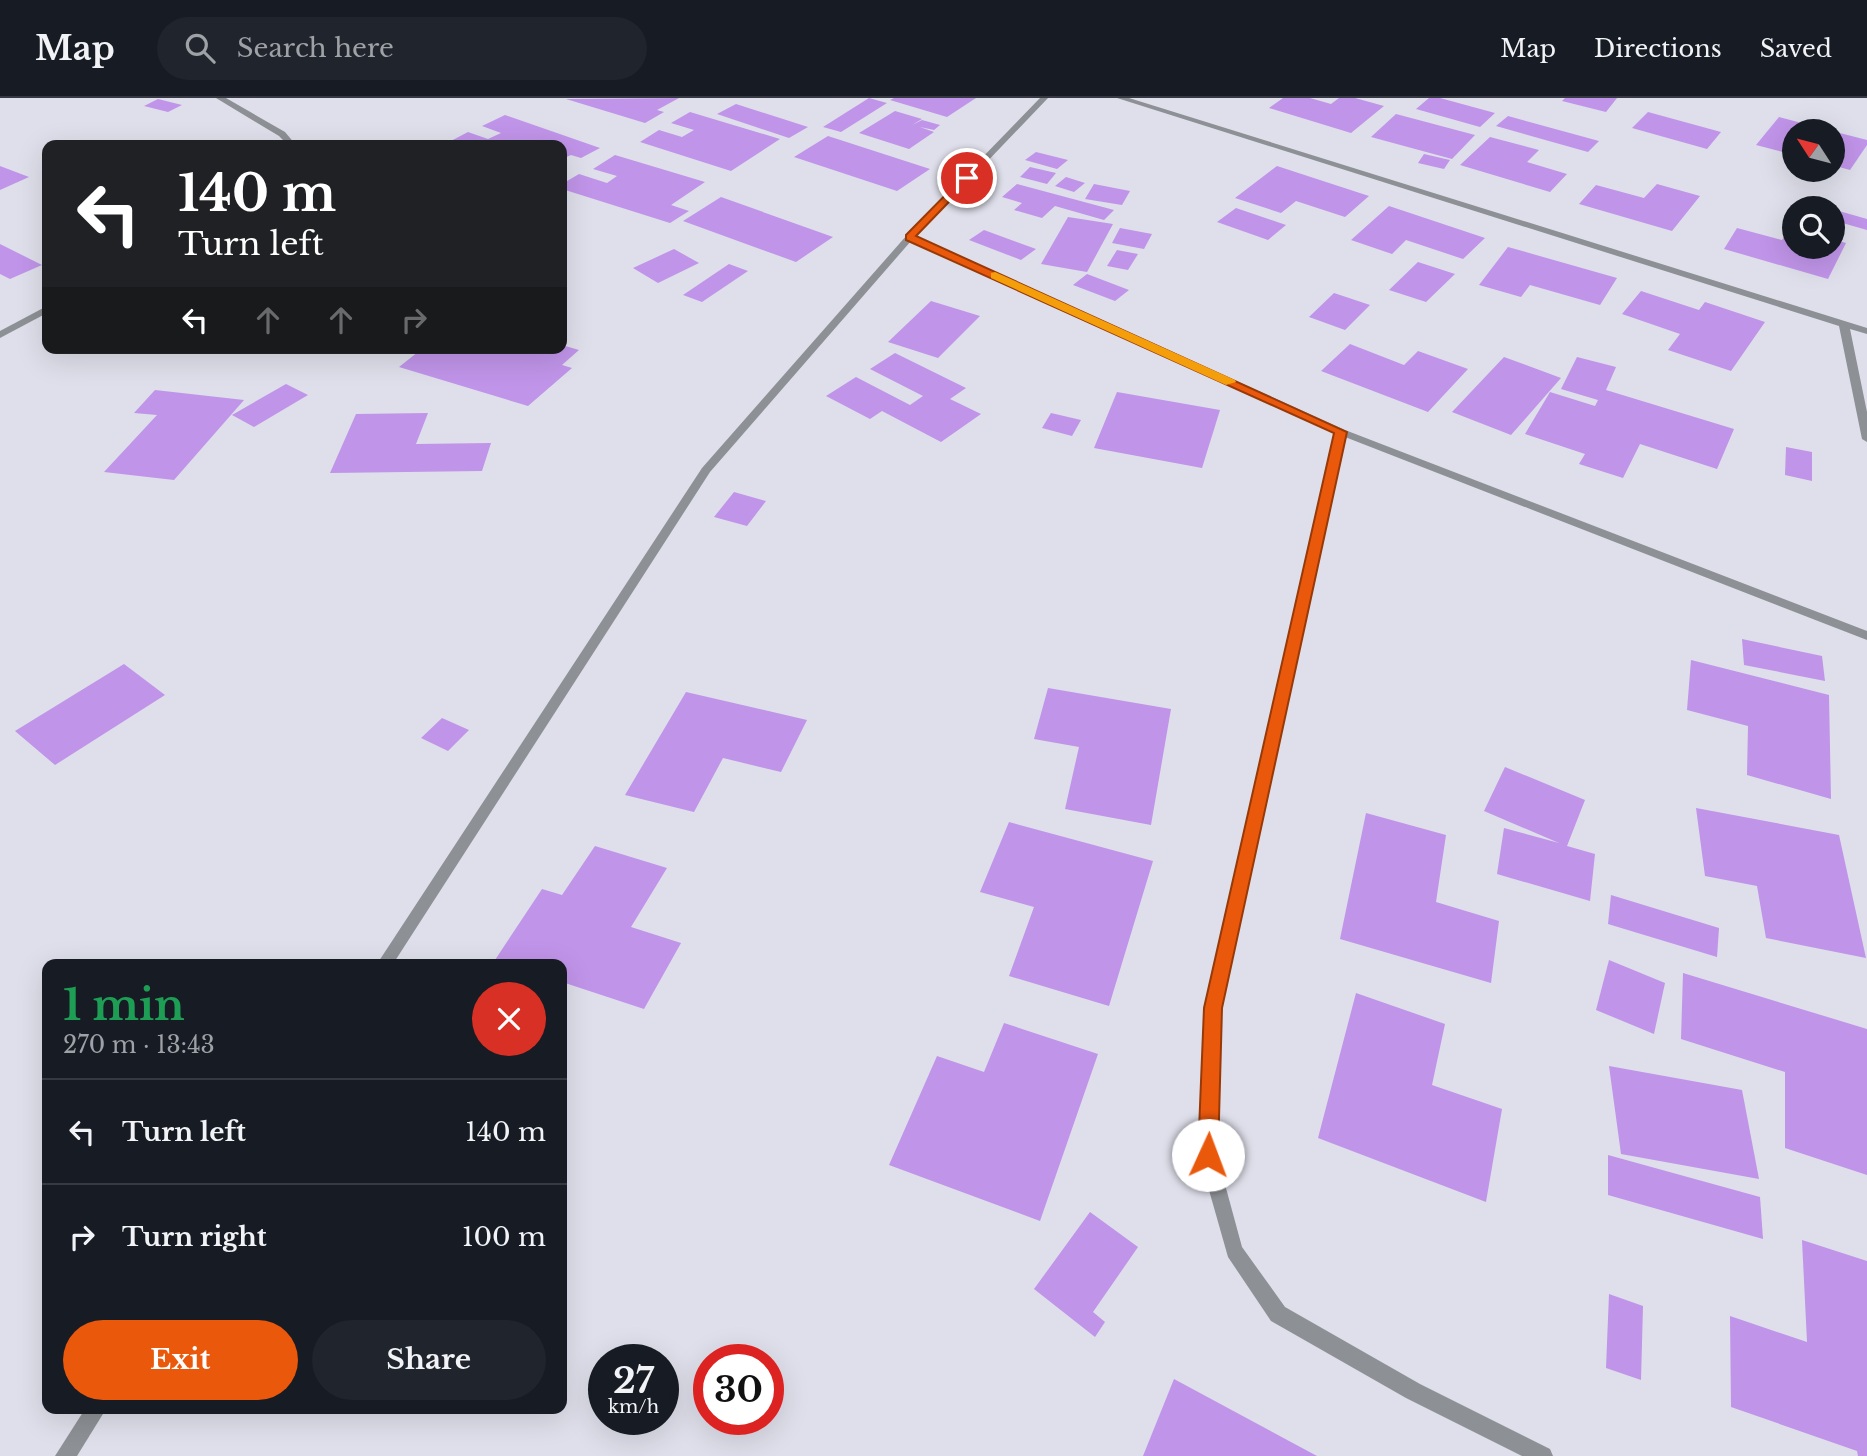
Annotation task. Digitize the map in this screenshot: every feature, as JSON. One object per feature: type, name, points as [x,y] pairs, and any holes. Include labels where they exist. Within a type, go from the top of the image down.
[{"type":"street","points":[[220,98],[282,134],[287,140]]},
{"type":"street","points":[[388,959],[706,470],[910,237],[1044,98]]},
{"type":"street","points":[[1121,98],[1867,331]]},
{"type":"street","points":[[910,237],[1341,432],[1867,636]]},
{"type":"street","points":[[0,335],[42,312]]},
{"type":"street","points":[[1844,324],[1867,439]]},
{"type":"street","points":[[1341,432],[1213,1008],[1208,1155],[1234,1251],[1278,1314],[1413,1391],[1543,1456]]},
{"type":"street","points":[[65,1456],[93,1414]]},
{"type":"building","points":[[679,98],[657,110],[664,112],[645,123],[566,99]]},
{"type":"building","points":[[869,98],[887,103],[841,132],[823,127]]},
{"type":"building","points":[[976,98],[947,117],[890,100]]},
{"type":"building","points":[[1283,98],[1310,98],[1331,104],[1339,98],[1355,98],[1384,106],[1351,133],[1269,108]]},
{"type":"building","points":[[1429,98],[1440,98],[1495,113],[1480,127],[1416,109]]},
{"type":"building","points":[[1565,98],[1617,98],[1606,112],[1562,101]]},
{"type":"building","points":[[158,99],[182,105],[168,112],[144,106]]},
{"type":"building","points":[[736,104],[808,127],[789,138],[717,114]]},
{"type":"building","points":[[895,111],[922,119],[912,125],[922,120],[940,125],[934,130],[920,127],[934,132],[909,149],[859,133]]},
{"type":"building","points":[[690,112],[780,139],[731,171],[640,142],[659,130],[682,137],[694,130],[671,123]]},
{"type":"building","points":[[1648,112],[1721,132],[1707,149],[1632,128]]},
{"type":"building","points":[[1396,114],[1475,135],[1452,159],[1371,137]]},
{"type":"building","points":[[505,115],[600,148],[581,158],[571,155],[567,157],[567,140],[453,140],[468,132],[488,139],[501,133],[482,126]]},
{"type":"building","points":[[1508,116],[1599,141],[1588,152],[1496,126]]},
{"type":"building","points":[[1779,117],[1787,119],[1782,119],[1782,152],[1756,145]]},
{"type":"building","points":[[1845,134],[1867,140],[1867,145],[1850,170],[1845,169]]},
{"type":"building","points":[[828,136],[930,169],[897,191],[794,157]]},
{"type":"building","points":[[1490,137],[1539,150],[1527,162],[1567,174],[1550,192],[1460,165]]},
{"type":"building","points":[[1036,152],[1068,160],[1057,169],[1025,160]]},
{"type":"building","points":[[1424,154],[1450,160],[1444,169],[1418,163]]},
{"type":"building","points":[[615,155],[705,182],[671,205],[689,211],[670,223],[567,191],[567,181],[579,174],[607,183],[617,176],[593,169]]},
{"type":"building","points":[[0,166],[29,177],[0,190]]},
{"type":"building","points":[[1277,166],[1369,196],[1345,217],[1296,201],[1281,213],[1235,198]]},
{"type":"building","points":[[1030,167],[1056,173],[1047,184],[1020,177]]},
{"type":"building","points":[[1066,177],[1085,183],[1074,192],[1055,186]]},
{"type":"building","points":[[1017,184],[1114,210],[1104,220],[1055,206],[1042,218],[1014,210],[1022,203],[1002,197]]},
{"type":"building","points":[[1094,184],[1130,191],[1122,205],[1085,199]]},
{"type":"building","points":[[1657,184],[1700,196],[1672,231],[1579,204],[1596,185],[1644,198]]},
{"type":"building","points":[[721,197],[833,237],[796,262],[683,221]]},
{"type":"building","points":[[1389,206],[1485,238],[1463,259],[1406,240],[1392,254],[1351,240]]},
{"type":"building","points":[[1236,208],[1286,225],[1268,240],[1217,222]]},
{"type":"building","points":[[1845,213],[1867,219],[1867,230],[1845,224]]},
{"type":"building","points":[[1068,217],[1113,224],[1087,272],[1041,264]]},
{"type":"building","points":[[1120,228],[1152,234],[1144,249],[1112,243]]},
{"type":"building","points":[[1737,228],[1782,240],[1782,259],[1838,259],[1828,279],[1724,249]]},
{"type":"building","points":[[984,230],[1036,249],[1021,260],[969,240]]},
{"type":"building","points":[[0,244],[42,265],[10,279],[0,274]]},
{"type":"building","points":[[1508,247],[1617,278],[1600,305],[1530,285],[1521,297],[1479,285]]},
{"type":"building","points":[[674,249],[699,263],[658,283],[633,268]]},
{"type":"building","points":[[1117,250],[1138,254],[1128,270],[1107,266]]},
{"type":"building","points":[[1418,262],[1455,274],[1426,302],[1389,290]]},
{"type":"building","points":[[729,264],[748,271],[702,302],[683,295]]},
{"type":"building","points":[[1087,274],[1129,290],[1115,301],[1073,285]]},
{"type":"building","points":[[1641,291],[1699,310],[1705,302],[1765,322],[1731,371],[1668,350],[1680,334],[1622,314]]},
{"type":"building","points":[[1334,293],[1370,305],[1345,330],[1309,317]]},
{"type":"building","points":[[931,301],[980,316],[938,358],[888,342]]},
{"type":"building","points":[[1350,344],[1404,365],[1418,351],[1468,369],[1428,412],[1321,371]]},
{"type":"building","points":[[567,346],[579,350],[562,365],[572,368],[528,406],[399,367],[415,354],[567,354]]},
{"type":"building","points":[[895,353],[966,388],[950,399],[981,414],[941,442],[882,411],[870,419],[826,396],[856,377],[910,405],[923,396],[870,369]]},
{"type":"building","points":[[1504,357],[1561,378],[1511,435],[1452,412]]},
{"type":"building","points":[[1577,357],[1616,367],[1606,390],[1734,429],[1717,469],[1640,444],[1623,478],[1579,464],[1585,454],[1525,434],[1550,392],[1595,406],[1598,400],[1561,389]]},
{"type":"building","points":[[286,384],[308,395],[254,427],[232,415]]},
{"type":"building","points":[[155,390],[244,400],[174,480],[104,472],[157,415],[134,413]]},
{"type":"building","points":[[1117,392],[1220,410],[1202,468],[1094,448]]},
{"type":"building","points":[[428,413],[416,444],[491,443],[482,471],[330,473],[356,414]]},
{"type":"building","points":[[1051,413],[1081,420],[1072,436],[1042,428]]},
{"type":"building","points":[[1786,447],[1812,452],[1812,481],[1785,475]]},
{"type":"building","points":[[734,492],[766,501],[747,526],[714,517]]},
{"type":"building","points":[[1742,639],[1822,656],[1825,681],[1744,665]]},
{"type":"building","points":[[1691,660],[1829,695],[1831,799],[1747,775],[1748,726],[1687,710]]},
{"type":"building","points":[[124,664],[165,695],[55,765],[15,731]]},
{"type":"building","points":[[1048,688],[1171,709],[1151,825],[1065,809],[1079,747],[1034,739]]},
{"type":"building","points":[[686,692],[807,720],[781,772],[723,758],[694,812],[625,795]]},
{"type":"building","points":[[442,718],[469,730],[448,751],[421,738]]},
{"type":"building","points":[[1505,767],[1585,800],[1567,846],[1595,854],[1590,901],[1497,874],[1504,828],[1559,843],[1484,811]]},
{"type":"building","points":[[1696,808],[1839,835],[1866,958],[1766,938],[1757,886],[1705,876]]},
{"type":"building","points":[[1366,813],[1446,835],[1436,902],[1499,921],[1491,983],[1340,939]]},
{"type":"building","points":[[1009,822],[1153,861],[1109,1006],[1009,976],[1034,907],[980,892]]},
{"type":"building","points":[[595,846],[667,868],[631,927],[681,943],[644,1009],[567,984],[567,959],[496,959],[542,889],[562,895]]},
{"type":"building","points":[[1611,895],[1719,928],[1717,957],[1608,924]]},
{"type":"building","points":[[1609,960],[1665,983],[1654,1034],[1596,1010]]},
{"type":"building","points":[[1683,973],[1867,1029],[1867,1175],[1785,1148],[1785,1072],[1681,1039]]},
{"type":"building","points":[[1356,993],[1445,1024],[1432,1085],[1502,1109],[1486,1202],[1318,1138]]},
{"type":"building","points":[[1004,1023],[1098,1054],[1040,1221],[889,1165],[937,1056],[984,1072]]},
{"type":"building","points":[[1609,1066],[1742,1090],[1759,1179],[1621,1154]]},
{"type":"building","points":[[1608,1155],[1760,1197],[1763,1239],[1608,1195]]},
{"type":"building","points":[[1090,1212],[1138,1247],[1093,1312],[1105,1322],[1095,1337],[1034,1289]]},
{"type":"building","points":[[1802,1240],[1867,1261],[1867,1456],[1858,1456],[1857,1451],[1731,1407],[1730,1316],[1807,1342]]},
{"type":"building","points":[[1609,1294],[1643,1306],[1641,1380],[1606,1368]]},
{"type":"building","points":[[1174,1379],[1317,1456],[1143,1456]]},
{"type":"slow traffic","points":[[995,276],[1230,382]]},
{"type":"route","points":[[967,178],[910,237],[1341,432],[1213,1008],[1208,1155]]}]
